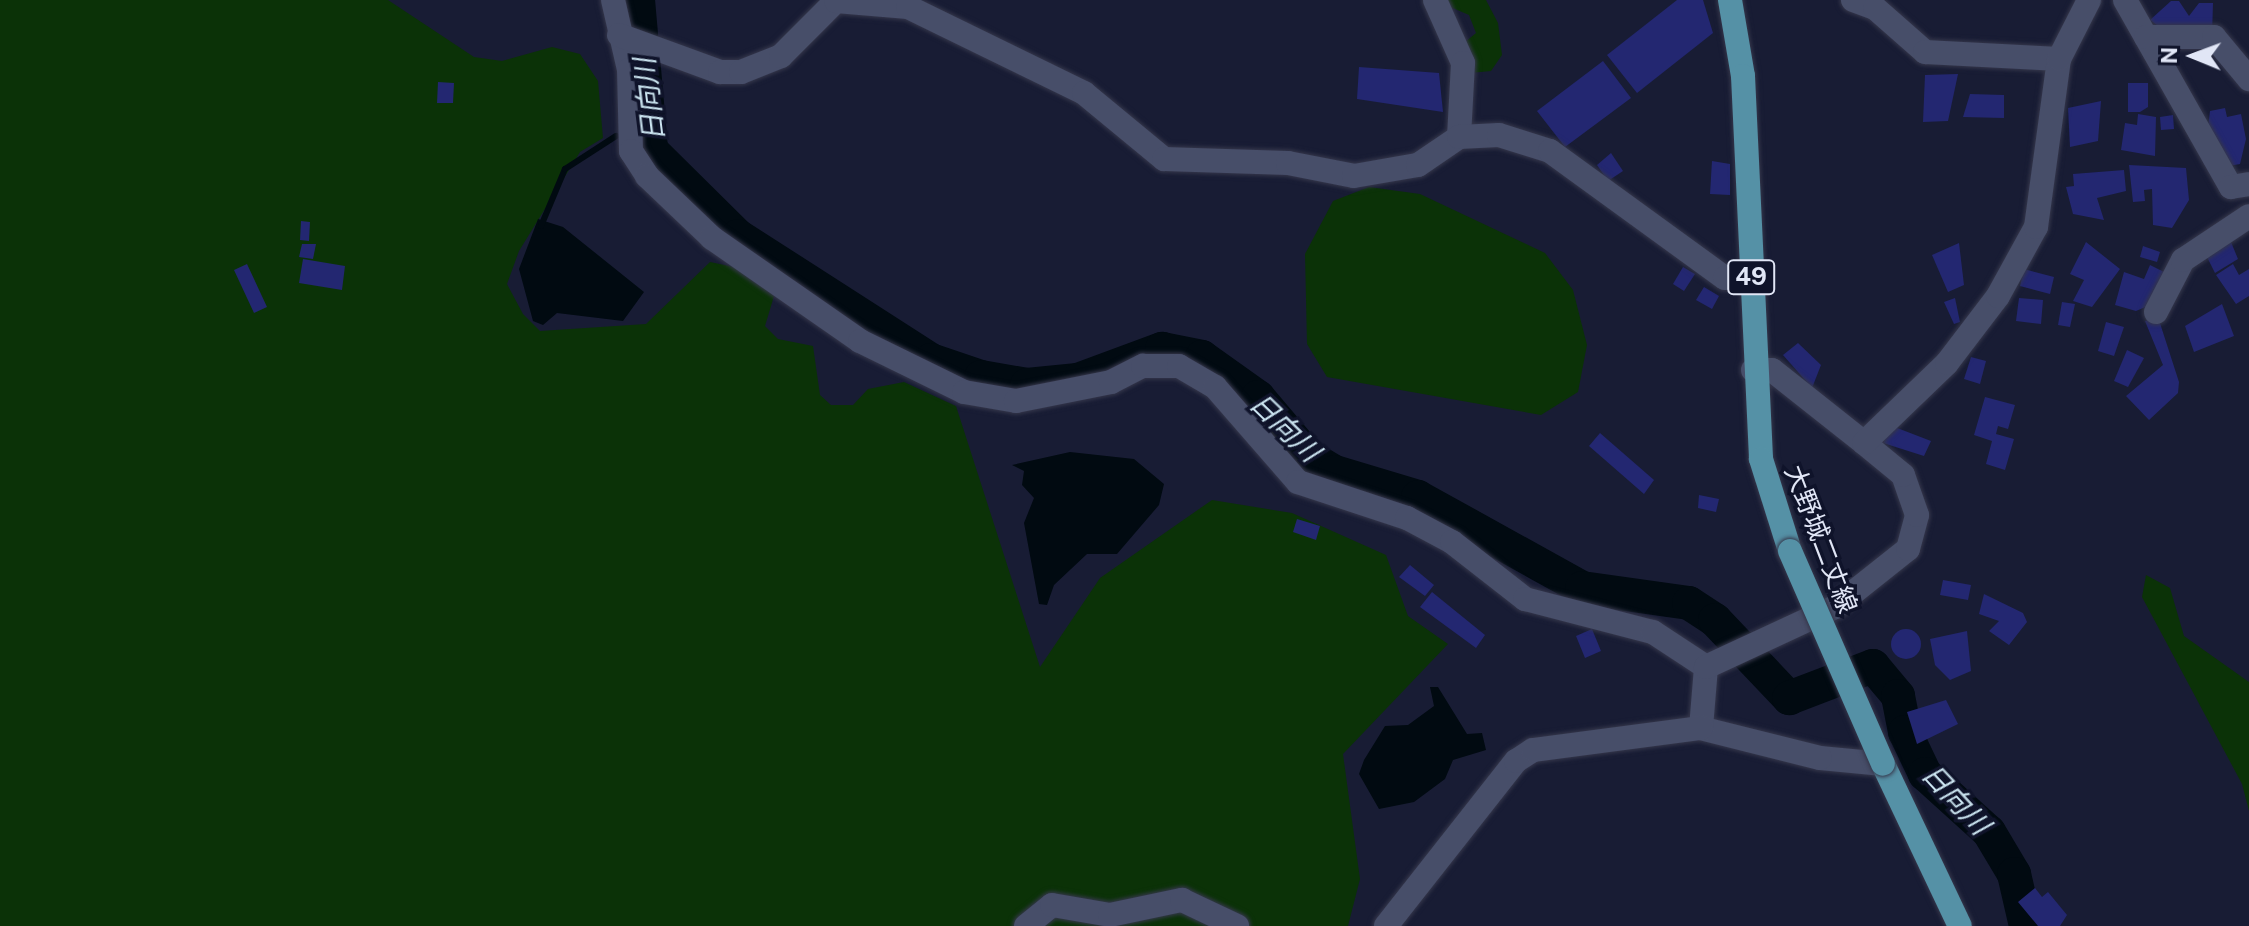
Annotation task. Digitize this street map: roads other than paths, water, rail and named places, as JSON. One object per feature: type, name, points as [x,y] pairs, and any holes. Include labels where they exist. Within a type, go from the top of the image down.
[{"type":"main road","name":"大野城二丈線","points":[[1730,0],[1743,76],[1753,370],[1761,459],[1790,551],[1883,764],[1960,926]]},
{"type":"street","points":[[613,0],[629,70],[631,151],[647,176],[712,238],[860,341],[964,392],[1016,401],[1097,386],[1143,366],[1179,366],[1215,387],[1298,482],[1407,518],[1452,542],[1525,599],[1653,632],[1713,664]]},
{"type":"street","points":[[1435,0],[1463,63],[1459,137]]},
{"type":"street","points":[[1853,0],[1875,8],[1925,52],[2059,59]]},
{"type":"street","points":[[1864,443],[1947,363],[1998,296],[2036,227],[2059,59],[2089,0]]},
{"type":"street","points":[[2125,0],[2240,185],[2249,210]]},
{"type":"street","points":[[619,35],[666,48],[720,72],[741,72],[781,56],[836,1],[910,4],[1084,93],[1164,159],[1288,163],[1354,176],[1418,165],[1459,137],[1499,135],[1550,151],[1725,278],[1751,276]]},
{"type":"street","points":[[2146,37],[2214,37],[2249,79]]},
{"type":"street","points":[[2156,312],[2183,260],[2249,216]]},
{"type":"street","points":[[1713,664],[1835,607],[1908,549],[1917,515],[1903,475],[1772,370],[1753,370]]},
{"type":"street","points":[[1701,728],[1713,664]]},
{"type":"street","points":[[1386,926],[1516,761],[1533,750],[1701,728],[1820,758],[1883,764]]},
{"type":"street","points":[[1026,926],[1052,905],[1110,915],[1182,900],[1237,926]]},
{"type":"waterway","name":"日向川","points":[[638,0],[651,150],[738,236],[931,360],[981,377],[1027,385],[1078,380],[1162,349],[1202,357],[1258,397],[1308,456],[1335,472],[1418,497],[1582,588],[1689,603],[1715,620],[1789,698],[1873,666],[1898,696],[1905,732],[1925,774],[1989,832],[2014,874],[2026,926]]},
{"type":"waterway","points":[[541,226],[565,169],[616,136]]}]
